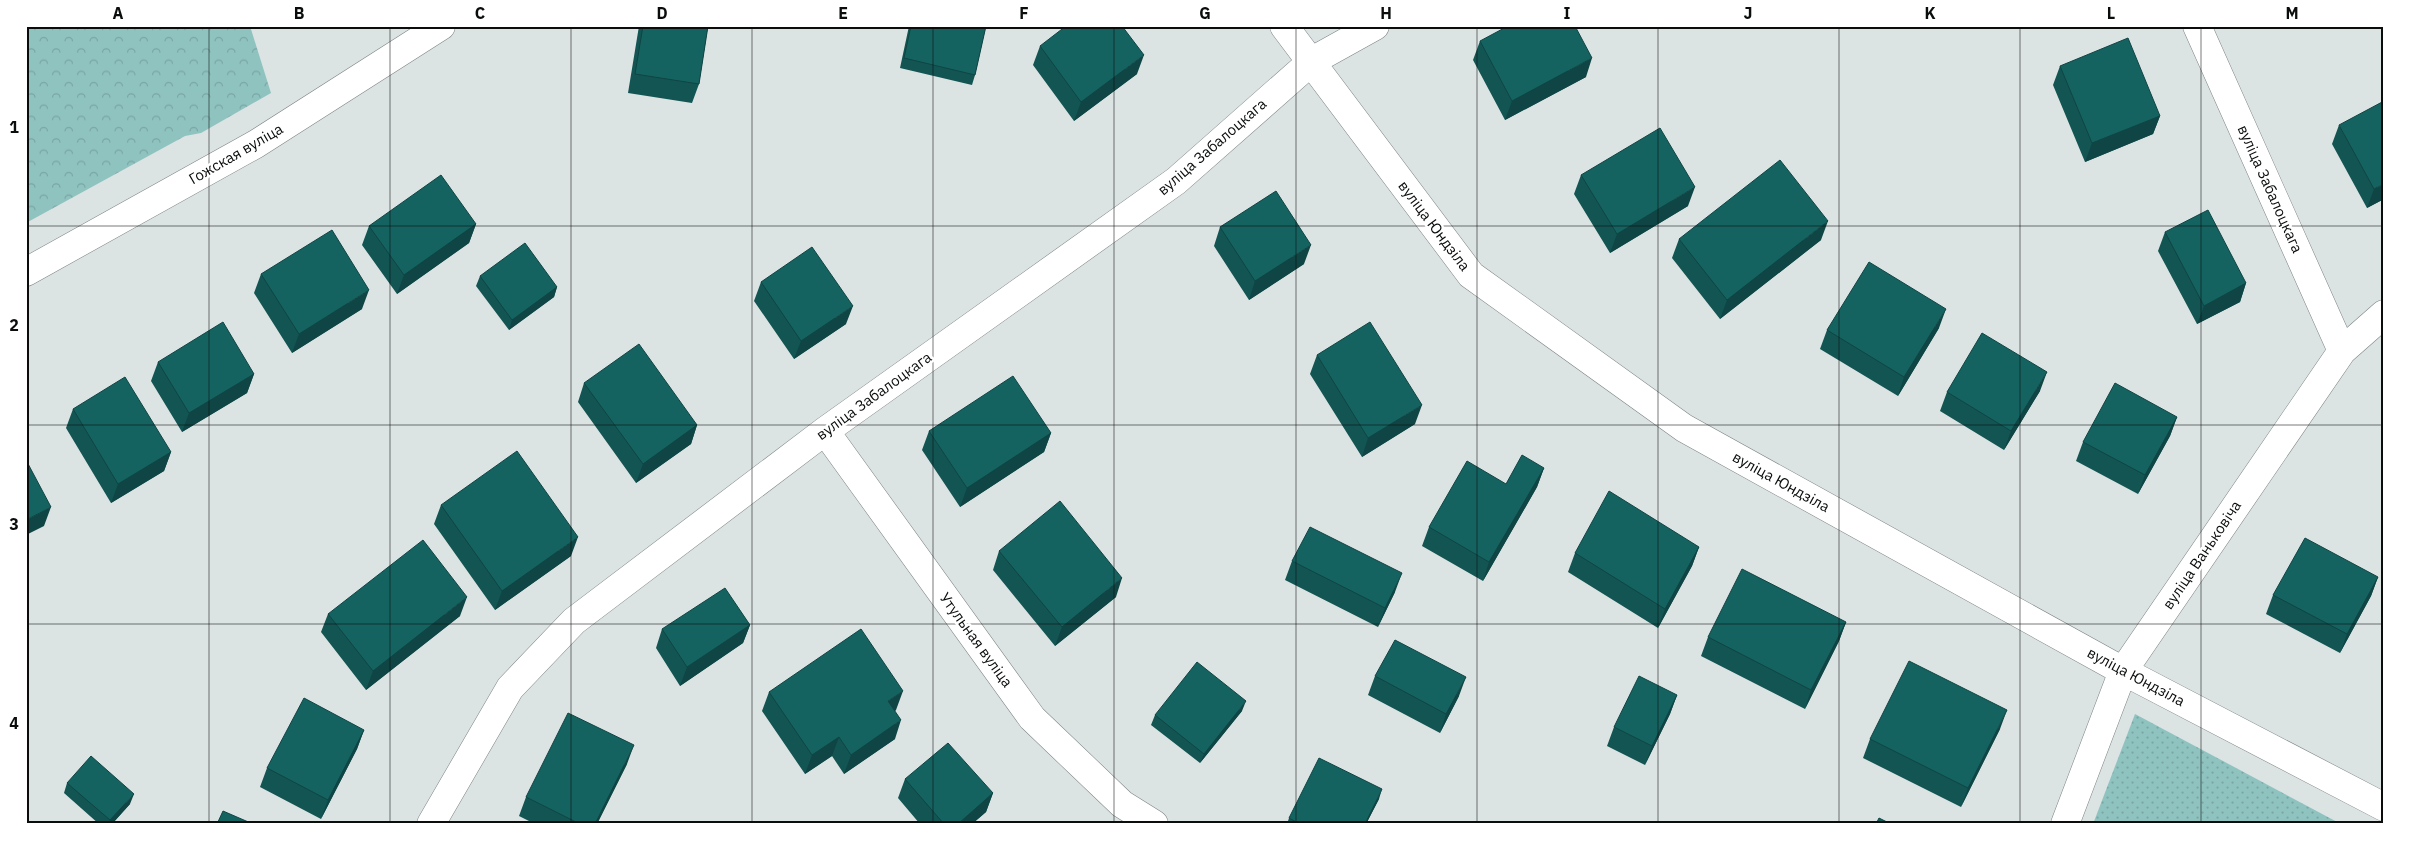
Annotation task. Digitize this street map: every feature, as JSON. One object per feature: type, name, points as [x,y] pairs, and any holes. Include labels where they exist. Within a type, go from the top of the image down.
[{"type":"street","name":"Гожская вуліца","points":[[26,272],[256,144],[441,26]]},
{"type":"street","name":"вуліца Юндзіла","points":[[1284,26],[1312,60],[1471,275],[1684,428],[2123,671],[2384,807]]},
{"type":"street","name":"вуліца Забалоцкага","points":[[431,824],[510,688],[574,621],[825,431],[1176,181],[1312,60],[1375,26]]},
{"type":"street","name":"вуліца Забалоцкага","points":[[2197,26],[2342,351]]},
{"type":"street","name":"вуліца Ваньковіча","points":[[2065,824],[2123,671],[2342,351],[2384,314]]},
{"type":"street","name":"Утульная вуліца","points":[[825,431],[1032,718],[1122,804],[1154,824]]},
{"type":"green space","points":[[26,26],[250,26],[271,93],[201,133],[185,136],[26,223]]},
{"type":"green space","points":[[2135,714],[2341,824],[2093,824]]},
{"type":"building","points":[[643,26],[708,26],[699,84],[635,74]]},
{"type":"building","points":[[911,26],[986,26],[975,75],[904,58]]},
{"type":"building","points":[[1066,26],[1122,26],[1144,55],[1081,102],[1040,46]]},
{"type":"building","points":[[1508,26],[1575,26],[1592,58],[1512,101],[1480,41]]},
{"type":"building","points":[[2128,38],[2160,116],[2092,143],[2060,66]]},
{"type":"building","points":[[2384,101],[2384,184],[2374,189],[2339,125]]},
{"type":"building","points":[[1660,128],[1695,187],[1617,234],[1581,175]]},
{"type":"building","points":[[1780,160],[1828,221],[1727,300],[1679,239]]},
{"type":"building","points":[[441,175],[476,224],[404,275],[369,226]]},
{"type":"building","points":[[1276,191],[1311,245],[1255,281],[1220,227]]},
{"type":"building","points":[[2208,210],[2246,283],[2204,306],[2165,232]]},
{"type":"building","points":[[332,230],[369,290],[299,334],[261,274]]},
{"type":"building","points":[[525,243],[557,287],[512,320],[480,276]]},
{"type":"building","points":[[812,247],[853,306],[801,341],[761,282]]},
{"type":"building","points":[[1869,262],[1946,309],[1904,377],[1827,330]]},
{"type":"building","points":[[223,322],[254,374],[189,413],[158,362]]},
{"type":"building","points":[[1370,322],[1422,405],[1368,438],[1317,355]]},
{"type":"building","points":[[1982,333],[2047,372],[2011,431],[1947,392]]},
{"type":"building","points":[[639,344],[697,425],[643,464],[584,383]]},
{"type":"building","points":[[1013,376],[1051,433],[967,488],[929,431]]},
{"type":"building","points":[[125,377],[171,452],[118,484],[73,409]]},
{"type":"building","points":[[2115,383],[2177,417],[2145,475],[2083,442]]},
{"type":"building","points":[[517,451],[578,537],[502,591],[441,505]]},
{"type":"building","points":[[1522,455],[1544,468],[1489,562],[1429,527],[1467,461],[1506,484]]},
{"type":"building","points":[[26,460],[51,507],[26,520]]},
{"type":"building","points":[[1609,491],[1699,547],[1665,609],[1575,553]]},
{"type":"building","points":[[1060,501],[1122,578],[1062,627],[999,551]]},
{"type":"building","points":[[1310,527],[1402,573],[1385,608],[1292,561]]},
{"type":"building","points":[[2305,538],[2378,577],[2347,634],[2273,595]]},
{"type":"building","points":[[423,540],[467,597],[373,671],[328,614]]},
{"type":"building","points":[[1742,569],[1846,622],[1811,690],[1708,637]]},
{"type":"building","points":[[725,588],[750,625],[687,667],[662,629]]},
{"type":"building","points":[[861,629],[903,691],[888,701],[901,720],[851,755],[839,737],[812,755],[769,692]]},
{"type":"building","points":[[1395,640],[1466,677],[1446,714],[1375,676]]},
{"type":"building","points":[[1909,661],[2007,710],[1968,788],[1870,739]]},
{"type":"building","points":[[1197,662],[1246,701],[1204,754],[1155,715]]},
{"type":"building","points":[[1639,676],[1677,695],[1652,746],[1614,727]]},
{"type":"building","points":[[304,698],[364,730],[328,800],[267,768]]},
{"type":"building","points":[[568,713],[634,745],[595,824],[580,824],[526,797]]},
{"type":"building","points":[[948,743],[993,793],[958,824],[944,824],[905,779]]},
{"type":"building","points":[[91,756],[134,794],[110,820],[67,783]]},
{"type":"building","points":[[1319,758],[1382,789],[1365,824],[1300,824],[1289,818]]},
{"type":"building","points":[[223,811],[253,824],[217,824]]},
{"type":"building","points":[[1879,818],[1891,824],[1876,824]]}]
